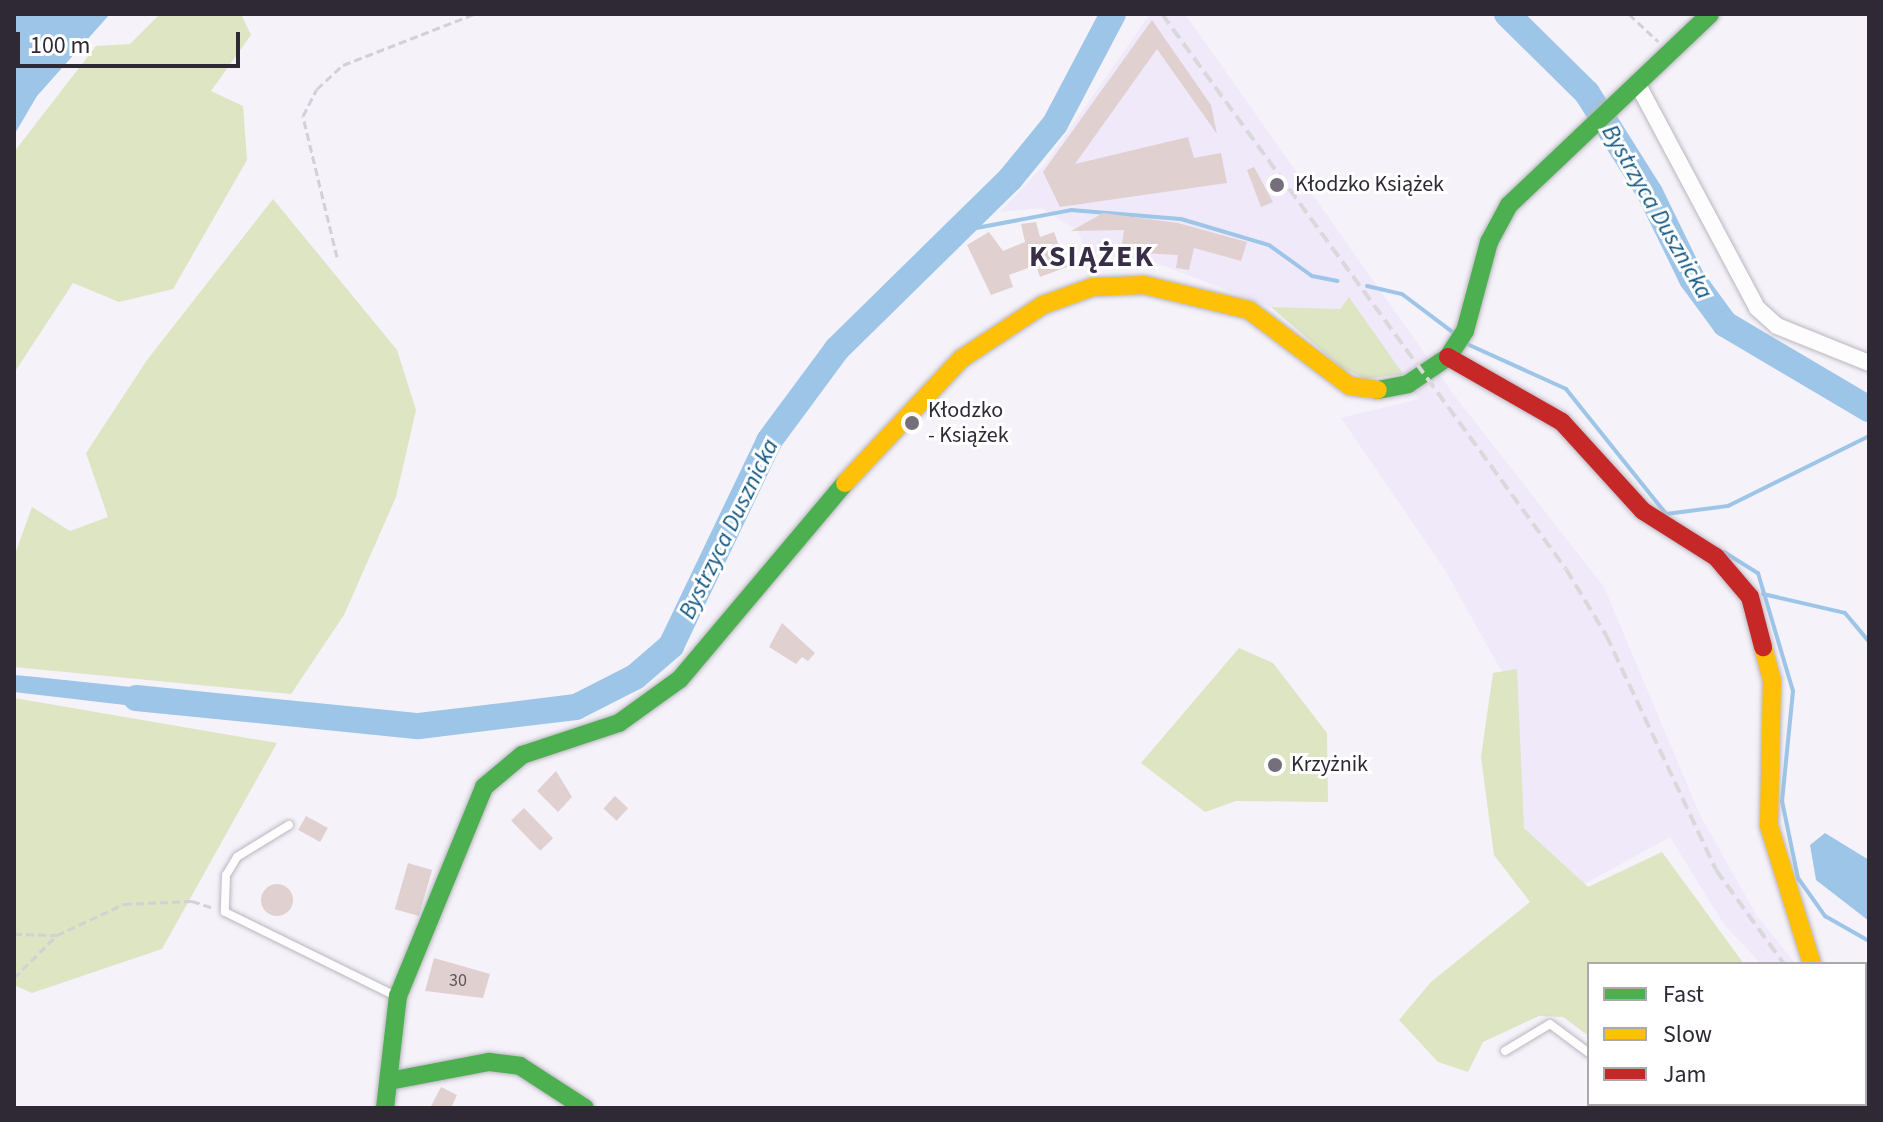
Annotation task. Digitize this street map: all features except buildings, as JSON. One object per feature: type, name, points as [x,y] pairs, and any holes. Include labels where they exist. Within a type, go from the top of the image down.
[{"type":"street","points":[[385,1108],[398,996],[472,806],[498,771],[522,755],[619,723],[680,679],[902,416],[1009,323],[1093,287],[1144,285],[1249,310],[1332,377],[1367,392],[1408,384],[1448,357],[1465,331],[1499,219],[1710,14]]},
{"type":"street","points":[[1637,83],[1757,308],[1777,326],[1869,363]]},
{"type":"street","points":[[1448,357],[1562,422],[1643,511],[1716,557],[1750,597],[1772,680],[1769,826],[1811,962]]},
{"type":"street","points":[[389,1081],[489,1062],[520,1066],[585,1108]]},
{"type":"lane","points":[[289,825],[237,857],[226,875],[225,912],[361,985],[398,996]]},
{"type":"lane","points":[[1505,1051],[1550,1024],[1587,1052]]},
{"type":"path","points":[[337,257],[303,116],[317,89],[343,65],[474,14]]},
{"type":"path","points":[[1629,14],[1667,54]]},
{"type":"path","points":[[14,978],[57,935],[124,904],[192,901],[225,912]]},
{"type":"path","points":[[14,934],[57,935]]},
{"type":"shaded area","points":[[1150,14],[1185,14],[1454,395],[1604,587],[1700,815],[1757,916],[1794,962],[1759,962],[1723,923],[1670,837],[1568,893],[1500,790],[1512,690],[1445,570],[1341,418],[1418,399],[1349,298],[1340,309],[1271,307],[1154,262],[1086,252],[1078,231],[1042,208],[1000,212],[1046,163]]},
{"type":"shaded area","points":[[1619,1106],[1857,1106],[1857,1108]]},
{"type":"green space","points":[[160,14],[241,14],[251,35],[211,91],[243,106],[247,160],[173,289],[119,302],[73,283],[14,373],[14,152],[96,46],[130,44]]},
{"type":"green space","points":[[273,199],[397,350],[416,410],[396,497],[344,615],[291,694],[14,667],[14,557],[32,507],[70,531],[108,517],[86,453],[147,360]]},
{"type":"green space","points":[[1349,297],[1403,374],[1366,379],[1342,368],[1271,307],[1340,309]]},
{"type":"green space","points":[[1239,648],[1273,663],[1327,733],[1328,802],[1236,801],[1205,812],[1141,763]]},
{"type":"green space","points":[[1517,669],[1524,828],[1588,887],[1662,852],[1743,962],[1587,962],[1587,1035],[1563,1017],[1539,1016],[1483,1042],[1468,1072],[1438,1062],[1399,1020],[1431,982],[1530,902],[1494,855],[1481,757],[1493,673]]},
{"type":"green space","points":[[14,698],[277,743],[162,949],[32,993],[14,985]]},
{"type":"water","points":[[14,14],[110,14],[37,96],[14,135]]},
{"type":"water","points":[[14,675],[179,692],[159,709],[14,692]]},
{"type":"water","points":[[1825,833],[1869,860],[1869,921],[1816,880],[1810,845]]},
{"type":"waterway","name":"Bystrzyca Dusznicka","points":[[136,698],[419,726],[576,707],[635,677],[671,646],[769,441],[837,349],[1010,179],[1055,124],[1113,14]]},
{"type":"waterway","name":"Bystrzyca Dusznicka","points":[[1507,14],[1587,93],[1650,193],[1692,279],[1725,324],[1869,409]]},
{"type":"waterway","name":"Bystrzyca Dusznicka","points":[[955,232],[1071,210],[1181,219],[1269,245],[1312,276],[1338,281]]},
{"type":"waterway","name":"Bystrzyca Dusznicka","points":[[1367,286],[1402,294],[1454,333]]},
{"type":"waterway","name":"Bystrzyca Dusznicka","points":[[1467,344],[1566,389],[1666,514],[1728,506],[1869,436]]},
{"type":"waterway","points":[[1724,552],[1758,573],[1793,691],[1782,801],[1798,878],[1825,916],[1869,941]]},
{"type":"waterway","points":[[1763,594],[1845,613],[1869,642]]},
{"type":"railway","points":[[1162,14],[1566,569],[1606,635],[1716,870],[1783,962]]},
{"type":"traffic: fast","points":[[1378,390],[1408,384],[1448,357],[1465,331],[1489,242],[1509,205],[1710,14]]},
{"type":"traffic: fast","points":[[385,1108],[398,996],[484,787],[522,755],[619,723],[680,679],[845,483]]},
{"type":"traffic: fast","points":[[389,1081],[489,1062],[520,1066],[585,1108]]},
{"type":"traffic: slow","points":[[845,483],[961,359],[1043,305],[1093,287],[1144,285],[1249,310],[1350,386],[1378,390]]},
{"type":"traffic: slow","points":[[1763,647],[1772,680],[1769,826],[1811,962]]},
{"type":"traffic: jam","points":[[1448,357],[1562,422],[1643,511],[1716,557],[1750,597],[1763,647]]},
{"type":"place","name":"Kłodzko Książek","points":[[1277,185]]},
{"type":"place","name":"Kłodzko - Książek","points":[[912,423]]},
{"type":"place","name":"Krzyżnik","points":[[1275,765]]},
{"type":"district","name":"KSIĄŻEK","points":[[1092,257]]}]
